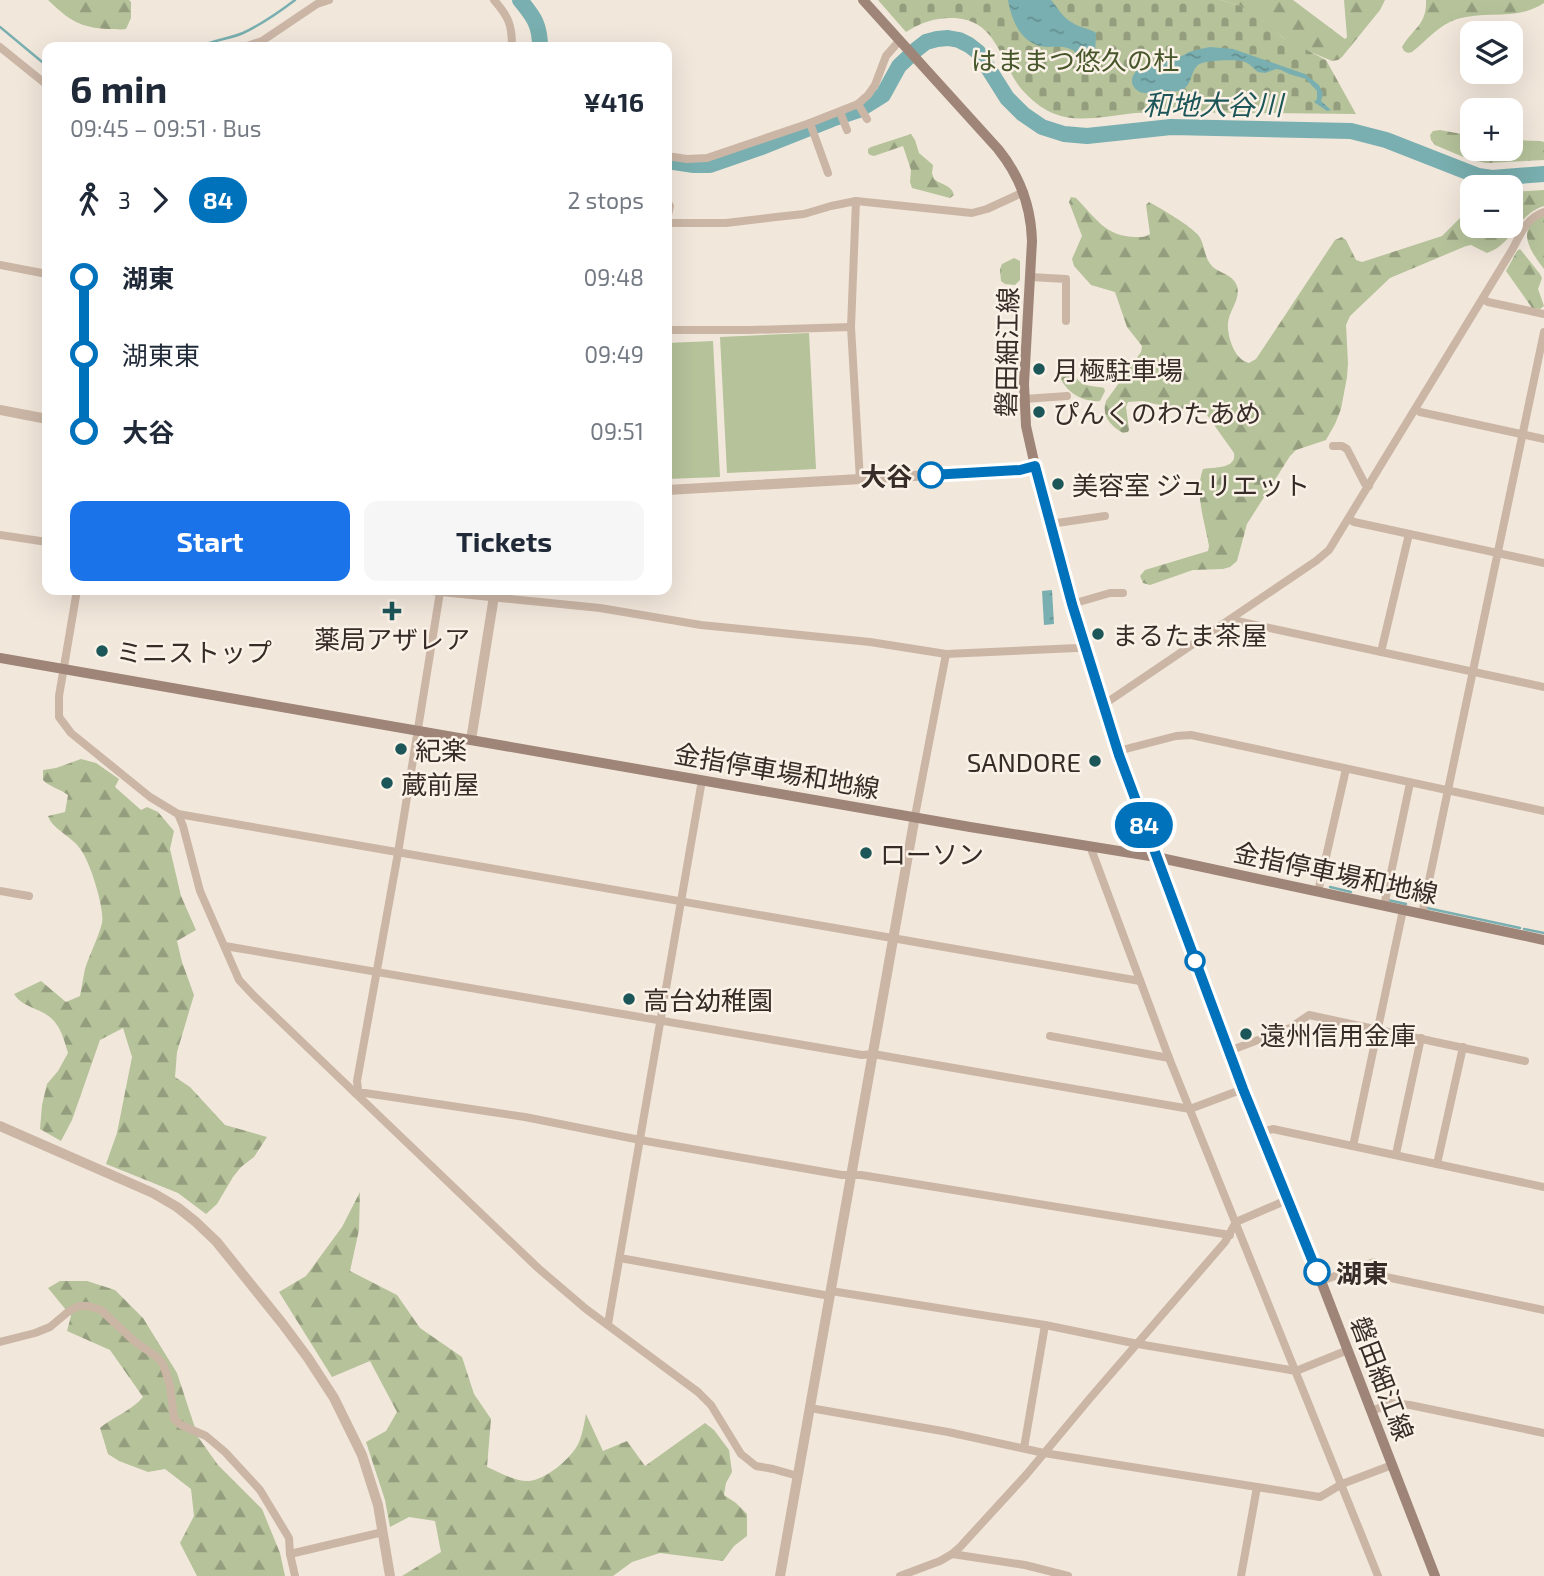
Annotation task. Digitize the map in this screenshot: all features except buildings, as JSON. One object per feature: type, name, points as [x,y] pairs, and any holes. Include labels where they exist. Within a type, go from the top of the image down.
[{"type":"main road","name":"磐田細江線","points":[[863,0],[1005,158],[1024,192],[1031,230],[1024,399],[1028,439],[1084,645],[1118,751],[1243,1089],[1321,1281],[1435,1576]]},
{"type":"main road","name":"金指停車場和地線","points":[[0,658],[1156,857],[1544,940]]},
{"type":"street","points":[[259,42],[317,4],[329,0]]},
{"type":"street","points":[[494,0],[503,10],[512,29],[512,42]]},
{"type":"street","points":[[672,157],[707,158],[858,104],[875,85],[886,56],[902,43]]},
{"type":"street","points":[[0,47],[42,81]]},
{"type":"street","points":[[858,104],[867,119]]},
{"type":"street","points":[[840,112],[847,130]]},
{"type":"street","points":[[810,123],[828,173]]},
{"type":"street","points":[[672,221],[726,223],[804,214],[856,201],[972,213],[1024,192]]},
{"type":"street","points":[[856,201],[851,327],[860,480]]},
{"type":"street","points":[[1102,704],[1323,556],[1349,519],[1524,227],[1535,215],[1544,212]]},
{"type":"street","points":[[0,265],[42,273]]},
{"type":"street","points":[[1030,277],[1066,279],[1066,321]]},
{"type":"street","points":[[1483,299],[1544,314]]},
{"type":"street","points":[[672,330],[851,327]]},
{"type":"street","points":[[1422,914],[1544,332]]},
{"type":"street","points":[[1024,399],[1067,396]]},
{"type":"street","points":[[1416,409],[1544,439]]},
{"type":"street","points":[[0,410],[42,418]]},
{"type":"street","points":[[1333,446],[1347,449],[1365,484],[1369,486]]},
{"type":"street","points":[[672,489],[1020,470],[1035,466]]},
{"type":"street","points":[[1050,524],[1105,516]]},
{"type":"street","points":[[1349,519],[1544,563]]},
{"type":"street","points":[[1381,652],[1409,534]]},
{"type":"street","points":[[0,535],[42,541]]},
{"type":"street","points":[[1072,604],[1110,593],[1123,593]]},
{"type":"street","points":[[76,595],[59,696],[59,717],[71,733],[150,797],[177,814],[1140,981]]},
{"type":"street","points":[[355,1093],[358,1090],[357,1081],[398,853],[440,595]]},
{"type":"street","points":[[471,740],[494,595]]},
{"type":"street","points":[[502,595],[701,625],[870,642],[946,654],[1077,648],[1084,645]]},
{"type":"street","points":[[1234,617],[1237,621],[1544,687]]},
{"type":"street","points":[[780,1576],[946,654]]},
{"type":"street","points":[[1118,751],[1186,735],[1544,811]]},
{"type":"street","points":[[1318,892],[1346,769]]},
{"type":"street","points":[[608,1324],[702,780]]},
{"type":"street","points":[[1384,906],[1410,783]]},
{"type":"street","points":[[177,814],[200,891],[239,980],[538,1268],[586,1309],[698,1392],[710,1405],[741,1454],[756,1466],[798,1476]]},
{"type":"street","points":[[1090,846],[1169,1058],[1378,1576]]},
{"type":"street","points":[[0,891],[29,896]]},
{"type":"street","points":[[1353,1146],[1403,910]]},
{"type":"street","points":[[225,946],[1190,1109],[1243,1089]]},
{"type":"street","points":[[1229,1051],[1290,1028],[1309,1015],[1525,1061]]},
{"type":"street","points":[[1050,1036],[1169,1058]]},
{"type":"street","points":[[1396,1154],[1420,1038]]},
{"type":"street","points":[[1437,1164],[1463,1047]]},
{"type":"street","points":[[355,1093],[525,1117],[842,1175],[852,1174],[1230,1235]]},
{"type":"street","points":[[0,1126],[153,1193],[177,1207],[216,1241],[289,1332],[334,1398],[362,1455],[378,1505],[390,1576]]},
{"type":"street","points":[[1261,1132],[1273,1129],[1544,1187]]},
{"type":"street","points":[[900,1576],[940,1560],[960,1547],[1138,1344],[1230,1235],[1236,1222],[1287,1200]]},
{"type":"street","points":[[620,1258],[831,1294],[1045,1325],[1296,1371],[1348,1350]]},
{"type":"street","points":[[1321,1281],[1374,1262],[1386,1277],[1544,1310]]},
{"type":"street","points":[[0,1342],[50,1327],[79,1306],[101,1310],[163,1364],[170,1385],[174,1419],[206,1436],[225,1452],[260,1490],[289,1538],[295,1576]]},
{"type":"street","points":[[1024,1448],[1045,1325]]},
{"type":"street","points":[[1371,1411],[1391,1404],[1409,1405],[1544,1433]]},
{"type":"street","points":[[810,1408],[948,1432],[1044,1453],[1320,1497],[1342,1484],[1392,1465]]},
{"type":"street","points":[[1241,1576],[1257,1487]]},
{"type":"street","points":[[290,1554],[383,1532]]},
{"type":"street","points":[[952,1554],[1025,1565],[1068,1576]]},
{"type":"green space","points":[[48,0],[129,0],[131,18],[126,29],[90,27],[69,18]]},
{"type":"green space","name":"はままつ悠久の杜","points":[[878,0],[1221,0],[1253,12],[1282,37],[1326,60],[1356,114],[1160,112],[1087,119],[1058,115],[1036,103],[1025,93],[994,41],[977,25],[966,20],[945,18],[927,22],[906,32]]},
{"type":"green space","points":[[1221,0],[1293,0],[1345,39],[1344,0],[1385,0],[1342,57],[1332,61],[1292,44],[1240,6]]},
{"type":"green space","points":[[1426,0],[1544,0],[1544,3],[1513,14],[1457,19],[1433,33],[1408,53],[1402,47],[1422,21]]},
{"type":"green space","points":[[1433,131],[1460,134],[1460,156],[1435,145],[1430,135]]},
{"type":"green space","points":[[911,134],[919,153],[933,165],[934,179],[953,192],[954,195],[950,198],[912,188],[911,170],[903,146],[874,156],[868,153],[871,147]]},
{"type":"green space","points":[[1523,140],[1544,142],[1544,160],[1486,163],[1477,161],[1523,161]]},
{"type":"green space","points":[[1544,190],[1544,206],[1523,220],[1523,191]]},
{"type":"green space","points":[[1071,197],[1076,198],[1108,229],[1124,236],[1142,237],[1150,234],[1146,205],[1149,202],[1195,232],[1201,240],[1209,263],[1233,279],[1237,286],[1238,291],[1228,323],[1229,335],[1236,353],[1249,363],[1256,359],[1335,240],[1342,237],[1346,240],[1356,260],[1362,262],[1442,236],[1460,218],[1460,238],[1508,238],[1487,253],[1471,245],[1466,246],[1390,278],[1350,316],[1346,325],[1347,377],[1341,409],[1335,424],[1326,440],[1296,450],[1290,456],[1247,524],[1237,561],[1223,569],[1193,570],[1150,585],[1143,583],[1140,576],[1145,570],[1208,551],[1200,498],[1203,469],[1229,465],[1234,453],[1202,408],[1177,409],[1142,401],[1128,402],[1128,432],[1123,433],[1108,420],[1106,401],[1141,352],[1142,346],[1127,327],[1115,292],[1091,285],[1074,266],[1072,259],[1082,236],[1069,202]]},
{"type":"green space","points":[[1544,216],[1544,269],[1530,247],[1527,233],[1529,226]]},
{"type":"green space","points":[[1520,249],[1542,278],[1538,289],[1544,306],[1540,309],[1532,308],[1506,271]]},
{"type":"green space","points":[[1014,258],[1020,261],[1020,280],[1015,285],[1005,284],[1001,281],[1000,269],[1002,264]]},
{"type":"green space","points":[[809,333],[816,469],[727,473],[720,337]]},
{"type":"green space","points":[[713,341],[720,477],[672,479],[672,343]]},
{"type":"green space","points":[[1064,362],[1082,383],[1104,388],[1100,401],[1085,399],[1066,387],[1057,366]]},
{"type":"green space","points":[[81,759],[96,763],[119,779],[115,787],[141,810],[147,807],[158,812],[174,831],[170,849],[181,896],[196,930],[177,941],[194,995],[177,1052],[175,1077],[190,1087],[225,1125],[267,1137],[254,1157],[233,1177],[217,1204],[206,1214],[178,1193],[106,1164],[117,1133],[132,1057],[123,1028],[100,1040],[72,1120],[61,1141],[40,1129],[47,1084],[68,1053],[62,1034],[54,1022],[14,994],[41,981],[66,1002],[80,996],[85,969],[102,923],[99,897],[85,856],[48,816],[65,812],[68,795],[43,780],[43,770]]},
{"type":"green space","points":[[360,1192],[359,1230],[350,1271],[397,1295],[420,1328],[462,1357],[474,1394],[491,1419],[487,1467],[519,1480],[529,1481],[542,1477],[563,1463],[577,1446],[586,1414],[603,1451],[627,1441],[645,1466],[705,1423],[729,1450],[732,1472],[724,1495],[747,1514],[747,1536],[734,1546],[723,1561],[660,1553],[632,1562],[613,1576],[402,1576],[441,1552],[435,1521],[409,1517],[390,1527],[385,1500],[366,1442],[386,1431],[397,1412],[370,1361],[332,1377],[279,1292],[306,1276],[342,1227]]},
{"type":"green space","points":[[60,1281],[87,1281],[115,1290],[143,1318],[177,1373],[198,1437],[218,1465],[262,1509],[280,1553],[285,1576],[197,1576],[180,1543],[194,1516],[191,1489],[165,1469],[148,1472],[108,1454],[100,1428],[143,1397],[110,1350],[67,1331],[71,1316],[48,1288]]},
{"type":"water","points":[[1008,0],[1051,0],[1069,21],[1096,33],[1095,54],[1078,55],[1068,48],[1039,46],[1031,42],[1016,24]]},
{"type":"water","points":[[1210,47],[1233,49],[1305,74],[1319,85],[1323,94],[1321,101],[1331,110],[1327,111],[1314,102],[1317,99],[1317,91],[1306,79],[1276,69],[1265,73],[1258,72],[1241,61],[1201,63],[1196,67],[1187,86],[1180,91],[1144,93],[1137,90],[1132,83],[1138,70],[1151,62],[1170,61],[1189,52]]},
{"type":"water","points":[[1052,590],[1054,624],[1044,625],[1042,591]]},
{"type":"waterway","points":[[213,42],[243,33],[295,0]]},
{"type":"waterway","points":[[520,0],[535,22],[540,42]]},
{"type":"waterway","points":[[0,27],[42,62]]},
{"type":"waterway","name":"和地大谷川","points":[[672,162],[710,165],[859,110],[883,95],[899,66],[917,49],[926,42],[948,38],[959,40],[978,52],[1007,98],[1023,114],[1042,127],[1064,134],[1087,136],[1171,127],[1351,131],[1386,140],[1478,176],[1492,178],[1544,174]]},
{"type":"waterway","points":[[1330,887],[1351,892]]},
{"type":"waterway","points":[[1388,900],[1406,904]]},
{"type":"waterway","points":[[1427,908],[1520,928]]},
{"type":"waterway","points":[[1524,929],[1544,933]]},
{"type":"bus line","name":"84","points":[[931,475],[1020,470],[1035,466],[1072,604],[1119,755],[1243,1089],[1317,1272]]},
{"type":"place","name":"月極駐車場","points":[[1039,369]]},
{"type":"place","name":"ぴんくのわたあめ","points":[[1039,412]]},
{"type":"place","name":"大谷","points":[[931,475]]},
{"type":"place","name":"美容室 ジュリエット","points":[[1058,484]]},
{"type":"place","name":"薬局アザレア","points":[[392,611]]},
{"type":"place","name":"まるたま茶屋","points":[[1098,634]]},
{"type":"place","name":"ミニストップ","points":[[102,651]]},
{"type":"place","name":"紀楽","points":[[401,749]]},
{"type":"place","name":"SANDORE","points":[[1095,761]]},
{"type":"place","name":"蔵前屋","points":[[387,783]]},
{"type":"place","name":"ローソン","points":[[866,853]]},
{"type":"place","name":"高台幼稚園","points":[[629,999]]},
{"type":"place","name":"遠州信用金庫","points":[[1246,1034]]},
{"type":"place","name":"湖東","points":[[1317,1272]]}]
